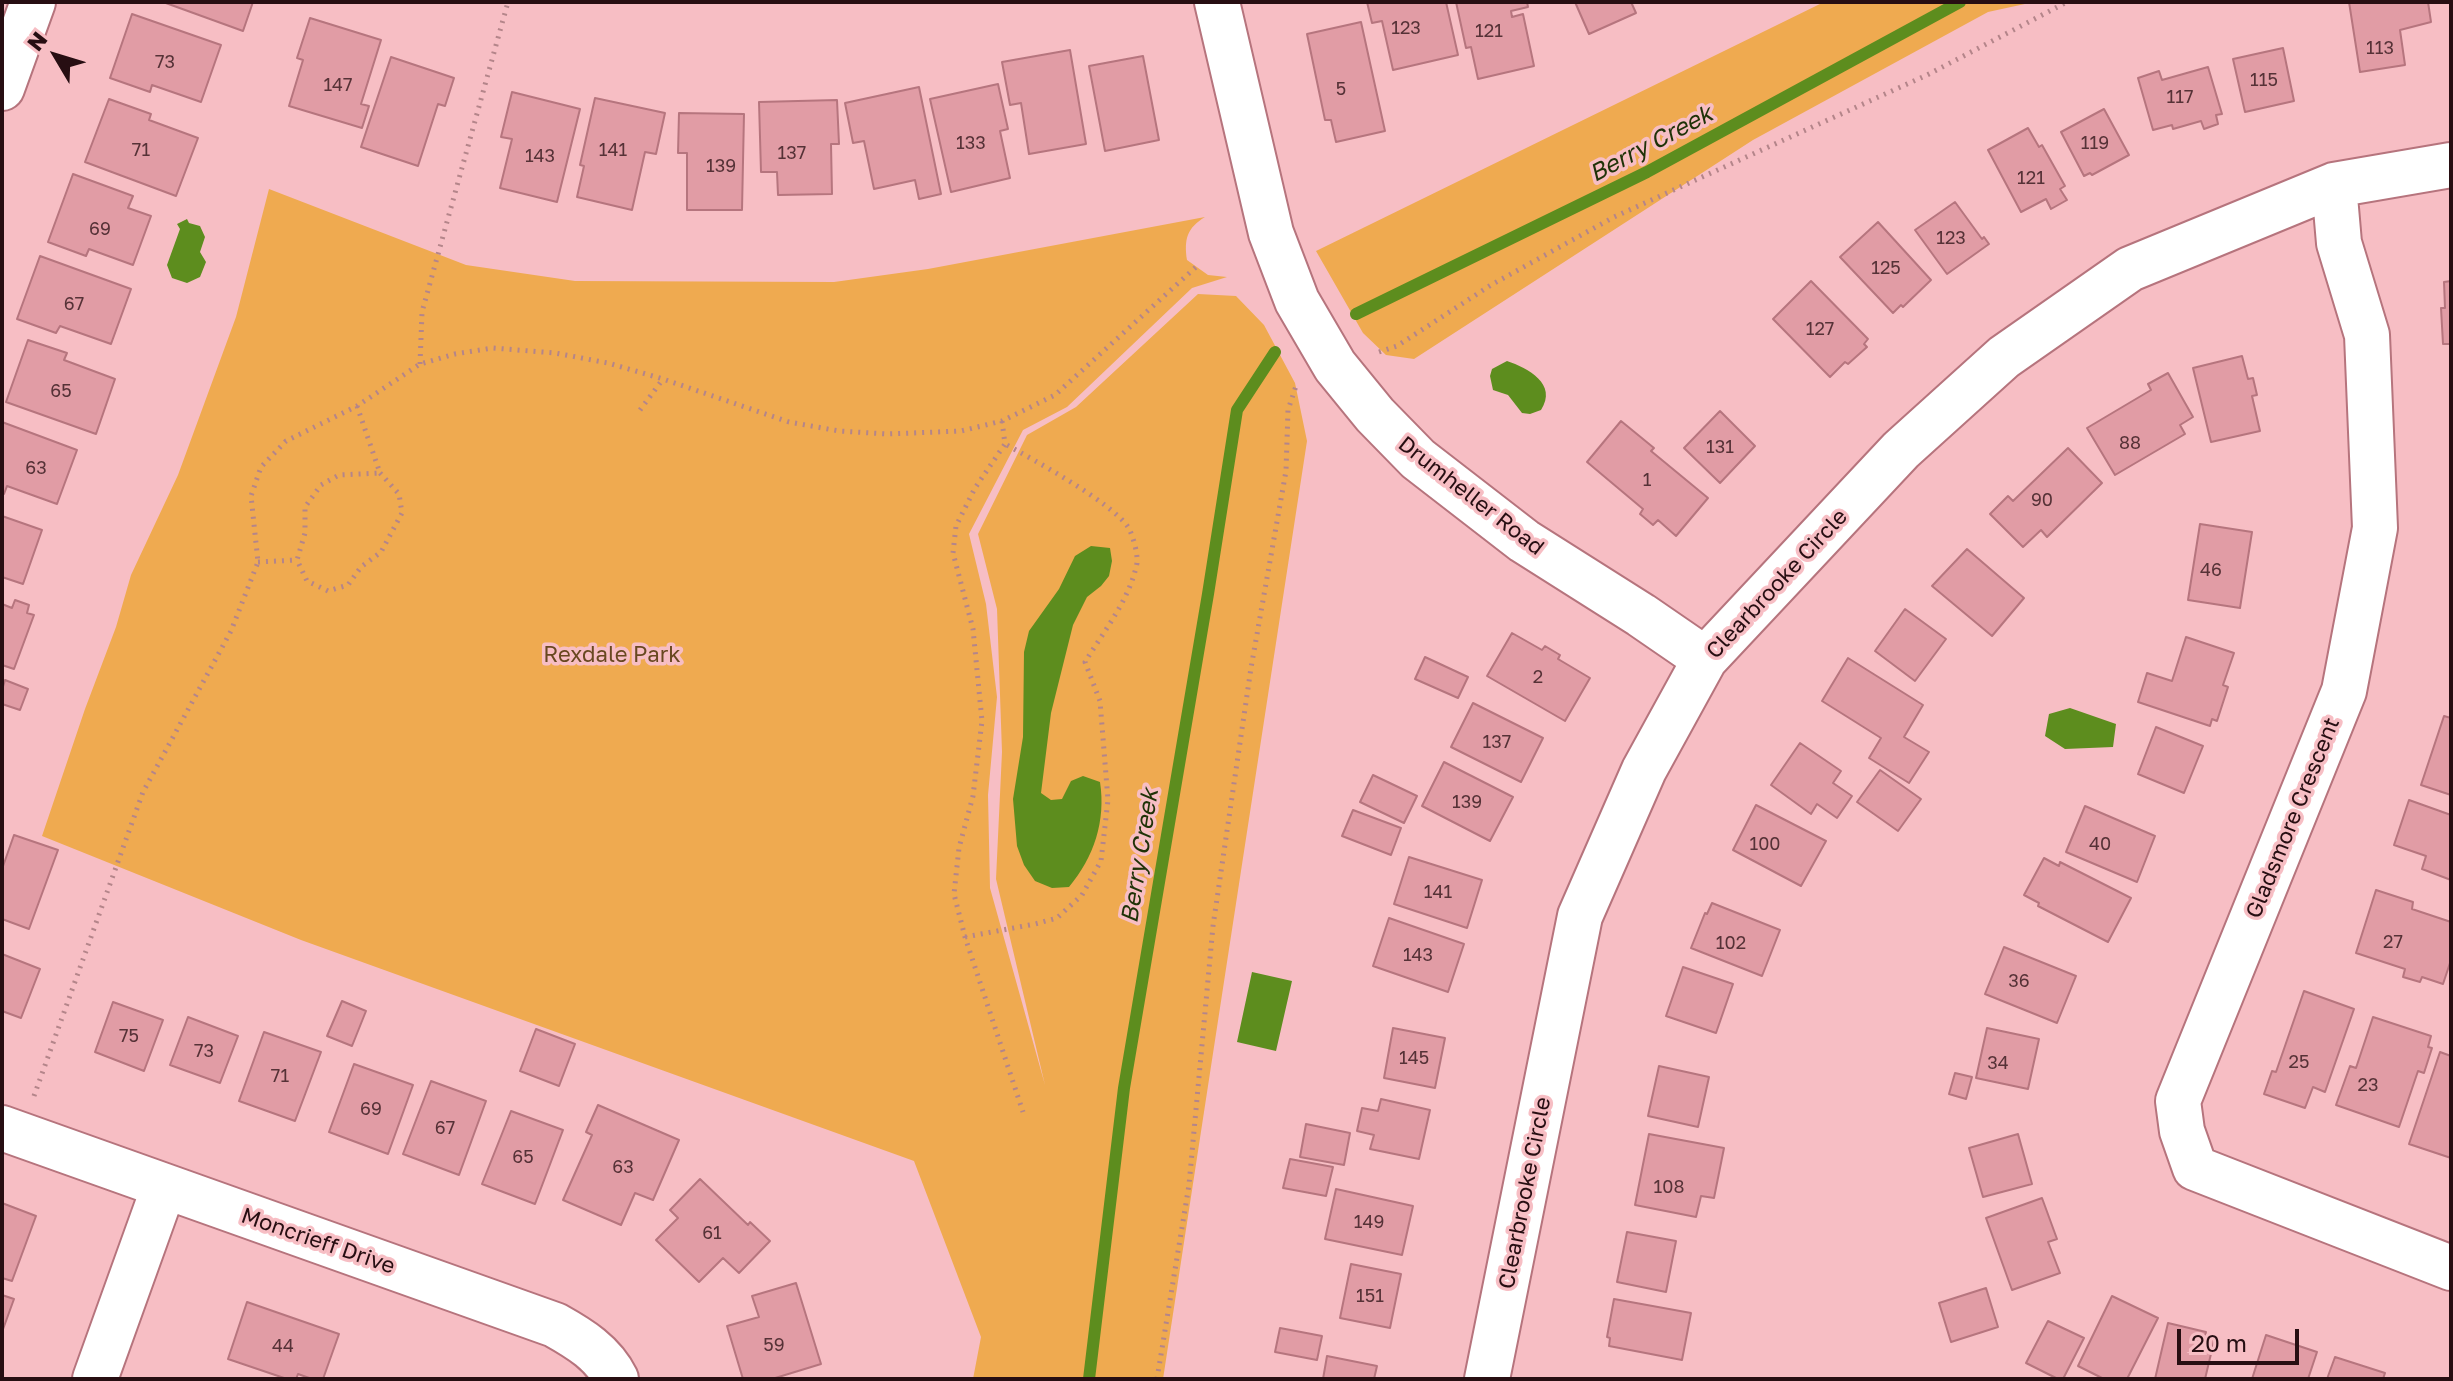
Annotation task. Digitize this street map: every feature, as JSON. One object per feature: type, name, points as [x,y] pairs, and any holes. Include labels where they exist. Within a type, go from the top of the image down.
[{"type":"street","points":[[2,88],[33,2]]},
{"type":"street","name":"Drumheller Road","points":[[1217,2],[1271,233],[1297,301],[1335,366],[1375,415],[1418,459],[1524,541],[1705,659]]},
{"type":"street","name":"Clearbrooke Circle","points":[[1487,1379],[1580,916],[1644,770],[1705,659],[1901,450],[2004,357],[2130,269],[2334,185],[2451,165]]},
{"type":"street","name":"Gladsmore Crescent","points":[[2334,185],[2339,243],[2367,335],[2375,528],[2344,691],[2178,1101],[2182,1131],[2195,1168],[2451,1268]]},
{"type":"street","name":"Moncrieff Drive","points":[[11,1131],[555,1325],[586,1343],[609,1365],[616,1379]]},
{"type":"street","points":[[95,1379],[164,1187]]},
{"type":"path","points":[[420,364],[422,312],[508,2]]},
{"type":"path","points":[[1157,1379],[1189,1185],[1213,926],[1251,668],[1286,471],[1288,410],[1299,378],[1397,346],[1491,285],[1614,217],[1927,75],[2067,2]]},
{"type":"path","points":[[11,1131],[143,792],[231,631],[258,562],[251,496],[261,467],[286,441],[357,406],[420,364],[493,348],[555,353],[608,363],[789,422],[839,431],[887,434],[961,431],[1002,421],[1055,395],[1196,267]]},
{"type":"path","points":[[640,410],[663,379]]},
{"type":"path","points":[[357,406],[380,473],[399,494],[402,513],[381,552],[361,567],[348,585],[328,591],[307,581],[297,560],[305,533],[305,507],[321,485],[339,475],[380,473]]},
{"type":"path","points":[[1002,421],[1005,444],[975,488],[956,526],[953,553],[973,629],[982,721],[973,796],[959,848],[954,894],[965,937],[1023,1112]]},
{"type":"path","points":[[965,937],[1057,918],[1082,895],[1101,861],[1108,800],[1100,701],[1085,662],[1127,593],[1138,560],[1129,529],[1115,513],[1005,444]]},
{"type":"path","points":[[258,562],[297,560]]},
{"type":"green space","points":[[1824,2],[2034,2],[1988,12],[1753,140],[1414,359],[1386,355],[1363,333],[1316,251]]},
{"type":"green space","name":"Rexdale Park","points":[[269,189],[466,265],[575,281],[834,282],[928,269],[1205,217],[1194,225],[1188,235],[1187,260],[1208,275],[1227,277],[1192,288],[1067,407],[1023,430],[969,534],[986,604],[997,697],[988,795],[990,888],[1045,1085],[996,879],[1002,752],[997,609],[978,534],[1027,435],[1076,407],[1198,294],[1236,296],[1264,325],[1295,383],[1307,441],[1163,1379],[973,1379],[981,1337],[914,1161],[301,940],[42,836],[116,627],[131,575],[178,475],[236,317]]},
{"type":"shaded area","points":[[187,219],[189,223],[200,226],[205,237],[200,252],[206,262],[200,277],[187,283],[172,278],[167,265],[180,229],[177,224]]},
{"type":"shaded area","points":[[1507,361],[1524,368],[1543,385],[1546,392],[1541,410],[1522,413],[1508,395],[1493,390],[1492,369]]},
{"type":"shaded area","points":[[1091,546],[1110,548],[1112,561],[1109,576],[1087,597],[1073,625],[1051,713],[1041,793],[1051,800],[1062,799],[1071,781],[1083,776],[1100,782],[1101,811],[1096,838],[1078,875],[1069,887],[1052,888],[1035,881],[1024,865],[1017,846],[1013,799],[1023,737],[1024,652],[1029,631],[1059,589],[1075,556]]},
{"type":"shaded area","points":[[2070,708],[2116,724],[2113,747],[2065,749],[2045,736],[2049,714]]},
{"type":"shaded area","points":[[1252,972],[1292,981],[1276,1051],[1237,1042]]},
{"type":"building","points":[[163,2],[253,2],[243,31]]},
{"type":"building","points":[[1367,2],[1446,2],[1458,55],[1393,70],[1382,21],[1372,23]]},
{"type":"building","points":[[1456,2],[1527,2],[1528,7],[1511,11],[1512,17],[1523,14],[1534,66],[1478,79],[1471,47],[1466,48]]},
{"type":"building","points":[[1575,2],[1631,2],[1636,13],[1589,34]]},
{"type":"building","points":[[2349,2],[2428,2],[2431,22],[2400,30],[2405,65],[2360,72]]},
{"type":"building","points":[[132,14],[221,45],[201,102],[152,85],[150,92],[110,78]]},
{"type":"building","points":[[310,18],[381,40],[361,104],[369,106],[362,128],[289,106],[303,60],[297,58]]},
{"type":"building","points":[[1361,22],[1385,131],[1336,142],[1331,120],[1325,120],[1307,34]]},
{"type":"building","points":[[2283,48],[2294,101],[2245,112],[2233,59]]},
{"type":"building","points":[[1070,50],[1086,144],[1029,154],[1021,103],[1010,105],[1002,62]]},
{"type":"building","points":[[1143,56],[1159,140],[1105,151],[1089,66]]},
{"type":"building","points":[[391,57],[454,78],[445,106],[438,104],[418,166],[361,147]]},
{"type":"building","points":[[2208,67],[2222,114],[2216,115],[2218,124],[2204,129],[2201,121],[2173,129],[2172,125],[2153,130],[2138,78],[2159,71],[2162,80]]},
{"type":"building","points":[[998,84],[1008,129],[1000,131],[1010,178],[951,192],[930,99]]},
{"type":"building","points":[[919,87],[941,194],[919,199],[915,180],[874,189],[864,141],[853,143],[845,103]]},
{"type":"building","points":[[512,92],[580,109],[557,202],[500,188],[512,139],[501,137]]},
{"type":"building","points":[[595,98],[665,113],[656,154],[645,152],[632,210],[577,197],[584,166],[580,165]]},
{"type":"building","points":[[109,99],[151,114],[149,120],[198,138],[176,196],[85,162]]},
{"type":"building","points":[[837,100],[839,144],[831,144],[832,194],[778,195],[777,172],[761,172],[759,102]]},
{"type":"building","points":[[2104,109],[2129,155],[2092,175],[2084,176],[2061,132]]},
{"type":"building","points":[[679,113],[744,114],[742,210],[687,210],[687,153],[678,153]]},
{"type":"building","points":[[2028,128],[2039,147],[2042,145],[2065,186],[2060,189],[2067,200],[2051,209],[2046,199],[2021,212],[1988,150]]},
{"type":"building","points":[[73,174],[133,196],[128,208],[151,216],[133,265],[89,249],[86,256],[48,242]]},
{"type":"building","points":[[1955,202],[1989,244],[1947,274],[1915,230]]},
{"type":"building","points":[[1878,222],[1931,280],[1893,313],[1840,257]]},
{"type":"building","points":[[40,256],[131,289],[111,344],[60,326],[56,333],[17,319]]},
{"type":"building","points":[[1811,281],[1868,339],[1864,344],[1867,347],[1830,377],[1773,319]]},
{"type":"building","points":[[2451,281],[2451,344],[2443,344],[2441,308],[2445,308],[2444,282]]},
{"type":"building","points":[[28,340],[67,353],[64,360],[115,379],[96,434],[6,402]]},
{"type":"building","points":[[2242,356],[2248,379],[2253,378],[2257,395],[2252,396],[2260,431],[2211,442],[2193,368]]},
{"type":"building","points":[[2168,373],[2193,417],[2180,425],[2185,434],[2115,475],[2087,428],[2151,390],[2148,384]]},
{"type":"building","points":[[1720,411],[1755,446],[1720,483],[1684,448]]},
{"type":"building","points":[[1621,421],[1654,448],[1651,451],[1708,498],[1676,536],[1658,520],[1653,525],[1640,514],[1643,509],[1587,462]]},
{"type":"building","points":[[2,422],[77,450],[57,504],[7,486],[2,493]]},
{"type":"building","points":[[2068,448],[2102,483],[2047,537],[2041,530],[2023,547],[1990,514],[2008,496],[2013,501]]},
{"type":"building","points":[[2,516],[42,530],[23,584],[2,577]]},
{"type":"building","points":[[2200,524],[2252,532],[2240,608],[2188,600]]},
{"type":"building","points":[[1967,549],[2024,598],[1992,636],[1932,586]]},
{"type":"building","points":[[15,600],[29,605],[27,613],[34,615],[14,669],[2,665],[2,604],[12,608]]},
{"type":"building","points":[[1905,609],[1946,639],[1915,681],[1875,651]]},
{"type":"building","points":[[1512,633],[1542,650],[1545,646],[1560,655],[1558,659],[1590,678],[1565,721],[1487,676]]},
{"type":"building","points":[[2186,637],[2234,653],[2223,685],[2228,687],[2217,721],[2212,719],[2210,726],[2138,702],[2147,673],[2172,681]]},
{"type":"building","points":[[1425,657],[1468,677],[1458,698],[1415,679]]},
{"type":"building","points":[[1848,658],[1923,705],[1904,737],[1929,752],[1909,783],[1869,758],[1881,738],[1822,701]]},
{"type":"building","points":[[5,680],[28,689],[20,710],[2,704]]},
{"type":"building","points":[[1473,703],[1543,738],[1521,782],[1451,747]]},
{"type":"building","points":[[2444,716],[2451,718],[2451,795],[2421,785]]},
{"type":"building","points":[[2156,727],[2203,746],[2184,793],[2138,774]]},
{"type":"building","points":[[1800,743],[1841,771],[1833,783],[1852,796],[1837,818],[1817,804],[1811,814],[1771,785]]},
{"type":"building","points":[[1444,762],[1513,797],[1490,841],[1422,806]]},
{"type":"building","points":[[1880,770],[1921,799],[1898,831],[1857,802]]},
{"type":"building","points":[[1373,775],[1417,796],[1404,823],[1360,802]]},
{"type":"building","points":[[2409,800],[2451,815],[2451,880],[2422,869],[2426,856],[2394,845]]},
{"type":"building","points":[[1756,805],[1826,841],[1801,886],[1733,850]]},
{"type":"building","points":[[2085,806],[2155,836],[2137,882],[2066,852]]},
{"type":"building","points":[[1353,810],[1401,828],[1391,855],[1342,836]]},
{"type":"building","points":[[14,835],[58,850],[29,929],[2,919],[2,869]]},
{"type":"building","points":[[1409,857],[1482,880],[1467,928],[1394,904]]},
{"type":"building","points":[[2044,858],[2059,866],[2060,862],[2131,898],[2108,942],[2038,906],[2039,903],[2024,895]]},
{"type":"building","points":[[2376,890],[2413,902],[2412,909],[2451,922],[2451,960],[2443,984],[2422,977],[2420,982],[2403,977],[2405,969],[2356,953]]},
{"type":"building","points":[[1712,903],[1780,930],[1762,976],[1691,948]]},
{"type":"building","points":[[1389,918],[1464,944],[1448,992],[1373,966]]},
{"type":"building","points":[[2004,947],[2076,976],[2057,1023],[1985,994]]},
{"type":"building","points":[[2,954],[40,969],[21,1018],[2,1011]]},
{"type":"building","points":[[1683,967],[1733,984],[1716,1033],[1666,1016]]},
{"type":"building","points":[[2304,991],[2354,1009],[2325,1092],[2313,1087],[2305,1108],[2264,1094],[2272,1071],[2276,1072]]},
{"type":"building","points":[[342,1001],[366,1011],[352,1046],[327,1036]]},
{"type":"building","points":[[113,1002],[163,1020],[144,1071],[95,1052]]},
{"type":"building","points":[[188,1017],[238,1036],[220,1083],[170,1065]]},
{"type":"building","points":[[2373,1017],[2431,1036],[2428,1047],[2432,1048],[2424,1073],[2418,1071],[2399,1127],[2336,1105],[2350,1066],[2356,1068]]},
{"type":"building","points":[[1393,1028],[1445,1038],[1435,1088],[1384,1078]]},
{"type":"building","points":[[1987,1028],[2039,1039],[2028,1089],[1976,1078]]},
{"type":"building","points":[[536,1029],[575,1044],[559,1086],[520,1071]]},
{"type":"building","points":[[264,1032],[321,1052],[295,1121],[239,1101]]},
{"type":"building","points":[[2440,1052],[2451,1056],[2451,1158],[2409,1144]]},
{"type":"building","points":[[354,1064],[413,1085],[388,1154],[329,1132]]},
{"type":"building","points":[[1659,1066],[1709,1077],[1698,1127],[1648,1116]]},
{"type":"building","points":[[1955,1073],[1972,1077],[1966,1099],[1949,1094]]},
{"type":"building","points":[[431,1081],[486,1101],[459,1175],[403,1154]]},
{"type":"building","points":[[1381,1099],[1430,1110],[1419,1159],[1370,1149],[1374,1135],[1357,1131],[1362,1108],[1378,1111]]},
{"type":"building","points":[[598,1105],[679,1140],[653,1200],[635,1193],[621,1225],[563,1200],[592,1135],[586,1132]]},
{"type":"building","points":[[511,1111],[563,1130],[535,1204],[482,1184]]},
{"type":"building","points":[[1306,1124],[1350,1133],[1344,1165],[1300,1157]]},
{"type":"building","points":[[1649,1134],[1724,1148],[1714,1198],[1701,1196],[1696,1217],[1635,1205]]},
{"type":"building","points":[[2018,1134],[2032,1184],[1983,1197],[1969,1148]]},
{"type":"building","points":[[1290,1159],[1333,1167],[1326,1196],[1283,1188]]},
{"type":"building","points":[[700,1179],[748,1225],[750,1222],[770,1241],[739,1273],[723,1258],[699,1282],[656,1240],[678,1218],[670,1210]]},
{"type":"building","points":[[1336,1189],[1413,1206],[1402,1255],[1325,1239]]},
{"type":"building","points":[[2042,1198],[2057,1239],[2048,1242],[2060,1273],[2012,1290],[1986,1218]]},
{"type":"building","points":[[2,1203],[36,1216],[12,1281],[2,1278]]},
{"type":"building","points":[[1627,1232],[1676,1241],[1666,1292],[1617,1282]]},
{"type":"building","points":[[1351,1264],[1401,1274],[1390,1328],[1340,1318]]},
{"type":"building","points":[[796,1283],[821,1364],[772,1379],[743,1379],[727,1326],[759,1317],[752,1296]]},
{"type":"building","points":[[1986,1288],[1998,1327],[1951,1342],[1939,1303]]},
{"type":"building","points":[[2,1295],[14,1299],[2,1332]]},
{"type":"building","points":[[2112,1296],[2158,1318],[2127,1379],[2104,1379],[2078,1366]]},
{"type":"building","points":[[1614,1299],[1691,1313],[1682,1360],[1609,1346],[1610,1338],[1607,1337]]},
{"type":"building","points":[[247,1302],[339,1334],[323,1379],[298,1374],[296,1379],[287,1379],[228,1359]]},
{"type":"building","points":[[2048,1321],[2084,1338],[2063,1379],[2026,1363]]},
{"type":"building","points":[[2168,1323],[2215,1337],[2205,1379],[2155,1379]]},
{"type":"building","points":[[1280,1328],[1322,1336],[1317,1360],[1275,1352]]},
{"type":"building","points":[[2266,1335],[2317,1352],[2308,1379],[2252,1379]]},
{"type":"building","points":[[1327,1356],[1377,1366],[1374,1379],[1323,1379]]},
{"type":"building","points":[[2335,1357],[2385,1373],[2383,1379],[2327,1379]]},
{"type":"waterway","name":"Berry Creek","points":[[1356,314],[1647,172],[1960,2]]},
{"type":"waterway","name":"Berry Creek","points":[[1089,1379],[1124,1088],[1237,410],[1275,352]]}]
